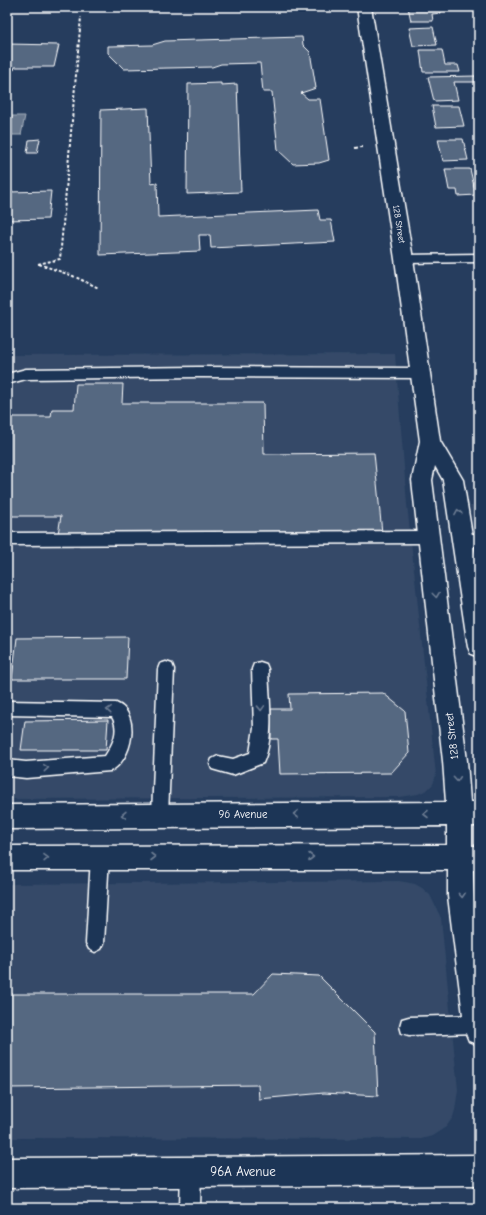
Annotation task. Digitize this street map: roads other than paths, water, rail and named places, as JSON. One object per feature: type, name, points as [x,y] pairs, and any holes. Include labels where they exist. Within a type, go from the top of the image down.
[{"type":"main road","name":"128 Street","points":[[364,7],[404,259],[430,442],[422,480],[456,761],[469,814],[470,858],[461,896],[479,1028]]},
{"type":"main road","name":"128 Street","points":[[430,442],[453,480],[471,540],[479,647]]},
{"type":"main road","name":"96 Avenue","points":[[7,817],[160,814],[469,814]]},
{"type":"main road","points":[[7,858],[470,858]]},
{"type":"main road","name":"96A Avenue","points":[[7,1173],[479,1170]]},
{"type":"lane","points":[[404,259],[479,258]]},
{"type":"lane","points":[[7,379],[26,374],[190,372],[421,373]]},
{"type":"lane","points":[[7,539],[429,537]]},
{"type":"lane","points":[[160,814],[166,669]]},
{"type":"lane","points":[[218,764],[233,767],[257,758],[262,728],[260,669]]},
{"type":"lane","points":[[7,708],[116,710],[124,722],[122,744],[110,763],[26,770],[7,768]]},
{"type":"lane","points":[[95,943],[100,857]]},
{"type":"lane","points":[[409,1026],[479,1028]]},
{"type":"lane","points":[[190,1208],[191,1171]]}]
